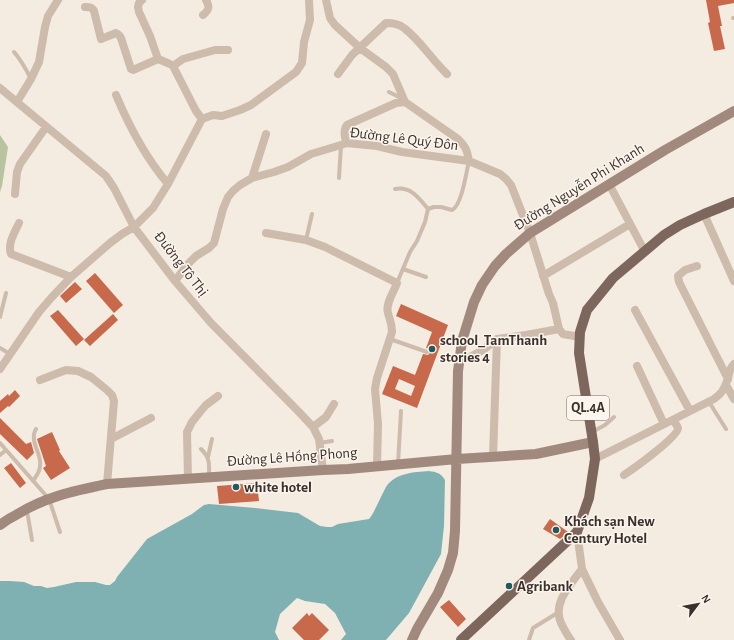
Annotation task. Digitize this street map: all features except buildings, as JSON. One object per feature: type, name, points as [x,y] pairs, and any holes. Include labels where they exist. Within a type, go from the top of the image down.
[{"type":"main road","name":"QL.4A","points":[[461,640],[577,532],[589,498],[595,459],[579,353],[580,332],[587,310],[614,278],[664,235],[680,225],[734,202]]},
{"type":"street","points":[[17,102],[39,62],[48,16],[58,0]]},
{"type":"street","points":[[142,0],[138,7],[139,12],[150,36],[158,59]]},
{"type":"street","points":[[203,15],[209,7],[206,0]]},
{"type":"street","points":[[0,369],[39,312],[52,297],[110,243],[134,227],[153,208],[168,184],[202,119],[213,115],[222,116],[240,110],[251,104],[296,72],[302,64],[304,42],[310,20],[309,0]]},
{"type":"street","points":[[326,0],[332,22],[360,48],[393,74],[404,101],[458,139],[466,149],[468,161]]},
{"type":"street","points":[[85,7],[90,7],[94,11],[101,39],[116,33],[119,34],[129,66],[131,68],[134,70],[158,59],[173,66],[196,111],[202,119]]},
{"type":"street","points":[[338,74],[360,48],[394,16]]},
{"type":"street","points":[[386,23],[397,24],[404,28],[447,74]]},
{"type":"street","points":[[173,66],[182,59],[215,50],[228,50]]},
{"type":"street","name":"Đường Tô Thị","points":[[0,88],[106,176],[114,188],[134,227],[174,281],[211,323],[300,412],[313,428],[319,443],[323,470]]},
{"type":"street","points":[[116,95],[127,121],[153,165],[168,184]]},
{"type":"street","points":[[343,144],[344,131],[347,125],[396,103],[404,101]]},
{"type":"street","name":"Đường Nguyễn Phi Khanh","points":[[412,640],[438,593],[448,570],[453,553],[455,531],[458,371],[462,341],[474,302],[482,285],[495,266],[506,254],[530,233],[665,150],[734,112]]},
{"type":"street","points":[[15,194],[16,172],[46,127]]},
{"type":"street","points":[[252,178],[266,134]]},
{"type":"street","name":"Đường Lê Quý Đôn","points":[[174,281],[196,256],[209,248],[214,242],[223,209],[228,197],[240,185],[252,178],[274,172],[288,166],[311,154],[343,144],[377,146],[402,152],[468,161],[500,174],[506,179],[511,185],[530,233],[553,303],[559,329]]},
{"type":"street","points":[[609,184],[645,252]]},
{"type":"street","points":[[704,214],[734,281]]},
{"type":"street","points":[[19,223],[10,245],[9,251],[11,254],[71,278]]},
{"type":"street","points":[[543,276],[630,224]]},
{"type":"street","points":[[266,233],[306,240],[325,247],[397,283],[387,307],[392,324],[392,332],[377,378],[375,389],[378,424],[377,466]]},
{"type":"street","points":[[697,266],[685,270],[678,276],[679,282],[734,399]]},
{"type":"street","points":[[636,310],[690,412]]},
{"type":"street","points":[[460,358],[470,357],[483,350],[497,339],[526,336],[559,329],[563,334],[580,337]]},
{"type":"street","points":[[492,456],[497,339]]},
{"type":"street","points":[[595,459],[714,399],[722,393],[727,382],[730,368],[734,364]]},
{"type":"street","points":[[637,366],[664,424]]},
{"type":"street","points":[[40,380],[66,370],[78,371],[90,377],[112,394],[114,400],[107,484]]},
{"type":"street","points":[[188,479],[187,432],[192,422],[206,405],[218,396]]},
{"type":"street","points":[[313,428],[326,417],[334,404]]},
{"type":"street","points":[[111,440],[150,418]]},
{"type":"street","points":[[624,475],[667,442],[676,433],[678,429],[673,420]]},
{"type":"street","name":"Đường Lê Hồng Phong","points":[[0,525],[26,508],[49,499],[71,491],[107,484],[348,469],[457,458],[536,454],[593,438]]},
{"type":"street","points":[[577,532],[582,569],[598,602],[620,640]]},
{"type":"street","points":[[571,640],[560,622],[559,612],[562,597],[582,569]]},
{"type":"lane","points":[[14,52],[24,65],[31,79]]},
{"type":"lane","points":[[389,92],[404,101]]},
{"type":"lane","points":[[339,178],[343,144]]},
{"type":"lane","points":[[428,209],[441,207],[452,210],[455,208],[460,198],[468,161]]},
{"type":"lane","points":[[395,189],[398,188],[417,194],[428,209],[425,222],[397,283]]},
{"type":"lane","points":[[306,240],[312,214]]},
{"type":"lane","points":[[403,269],[426,277]]},
{"type":"lane","points":[[0,317],[6,293]]},
{"type":"lane","points":[[390,338],[427,352]]},
{"type":"lane","points":[[0,348],[10,354]]},
{"type":"lane","points":[[709,402],[726,429]]},
{"type":"lane","points":[[398,464],[401,411]]},
{"type":"lane","points":[[593,438],[614,417]]},
{"type":"lane","points":[[33,481],[39,472],[41,465],[34,442],[36,429]]},
{"type":"lane","points":[[209,477],[208,457],[212,439]]},
{"type":"lane","points":[[319,443],[332,441]]},
{"type":"lane","points":[[0,443],[49,499],[60,532]]},
{"type":"lane","points":[[201,449],[208,457]]},
{"type":"lane","points":[[0,455],[6,450]]},
{"type":"lane","points":[[26,508],[32,540]]},
{"type":"lane","points":[[529,640],[533,628],[559,612]]},
{"type":"green space","points":[[0,135],[8,147],[0,192]]},
{"type":"water","points":[[429,471],[438,473],[445,480],[444,526],[441,554],[409,613],[386,640],[341,640],[346,634],[335,613],[325,604],[305,601],[297,598],[280,614],[275,632],[279,640],[0,640],[0,581],[24,582],[34,586],[47,588],[76,582],[95,582],[110,585],[115,581],[147,539],[192,514],[204,505],[209,504],[298,513],[320,526],[327,527],[369,519],[390,482],[405,474]]},
{"type":"place","name":"school_TamThanh stories 4","points":[[432,349]]},
{"type":"place","name":"white hotel","points":[[236,487]]},
{"type":"place","name":"Khách sạn New Century Hotel","points":[[556,530]]},
{"type":"place","name":"Agribank","points":[[509,586]]}]
